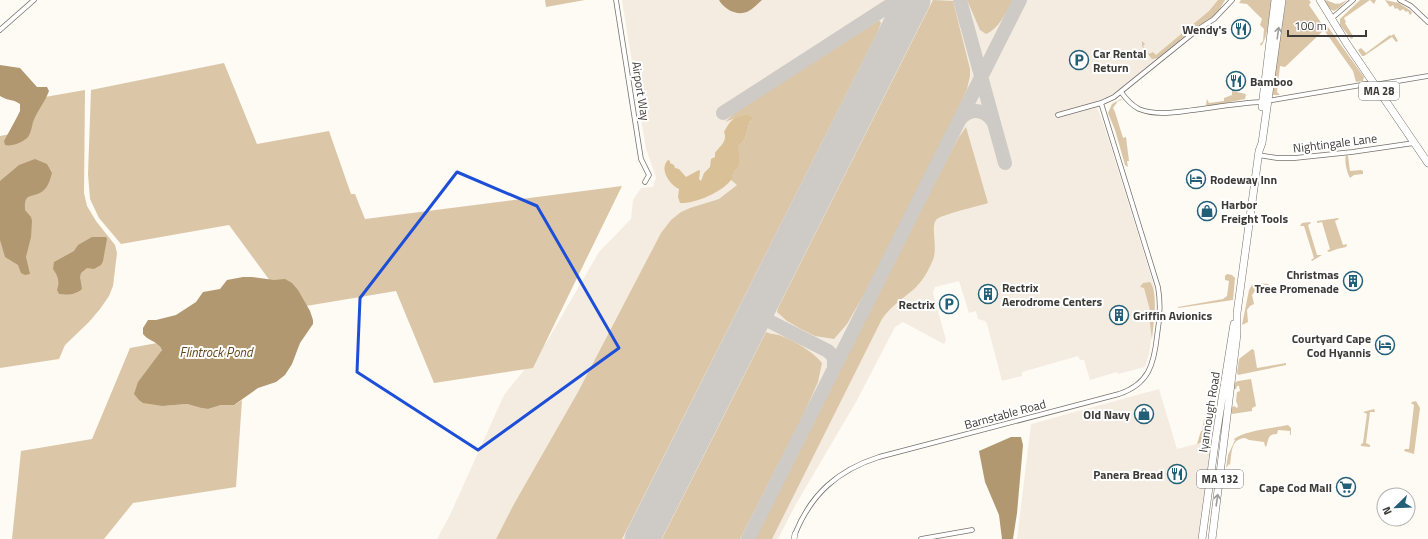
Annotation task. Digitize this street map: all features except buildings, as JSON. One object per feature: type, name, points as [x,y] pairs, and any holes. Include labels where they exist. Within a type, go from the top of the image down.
[{"type":"main road","name":"Iyannough Road","points":[[1202,539],[1232,333],[1237,313],[1258,153],[1262,143],[1275,0]]},
{"type":"main road","name":"Iyannough Road","points":[[1265,101],[1282,0]]},
{"type":"main road","name":"MA 28","points":[[1314,0],[1330,20],[1428,163]]},
{"type":"main road","name":"MA 28","points":[[1320,0],[1330,20]]},
{"type":"main road","name":"Iyannough Road","points":[[1212,539],[1237,334],[1237,313]]},
{"type":"street","points":[[0,30],[34,0]]},
{"type":"street","name":"Airport Way","points":[[616,0],[641,159],[649,175],[645,182]]},
{"type":"street","points":[[1058,115],[1111,99],[1195,32],[1214,19],[1232,0]]},
{"type":"street","points":[[1330,20],[1353,0]]},
{"type":"street","points":[[1400,0],[1411,6],[1428,22]]},
{"type":"street","points":[[1121,92],[1136,108],[1149,112],[1170,113],[1265,101],[1428,76]]},
{"type":"street","name":"Barnstable Road","points":[[795,537],[805,514],[822,491],[841,474],[863,463],[883,456],[1112,396],[1135,387],[1150,371],[1155,354],[1160,305],[1156,276],[1101,103]]},
{"type":"street","name":"Nightingale Lane","points":[[1258,153],[1277,158],[1294,158],[1352,152],[1414,143]]},
{"type":"street","points":[[921,539],[972,530]]},
{"type":"highlighted area","points":[[457,172],[537,206],[619,348],[478,450],[357,372],[360,298]]},
{"type":"shaded area","points":[[545,0],[585,0],[546,7]]},
{"type":"shaded area","points":[[622,0],[1225,0],[1111,96],[1095,102],[1105,128],[1154,286],[1155,312],[1149,354],[1145,367],[1118,374],[1117,372],[1090,380],[1084,360],[1080,360],[1078,356],[1022,372],[1022,376],[1002,381],[987,324],[985,321],[978,319],[976,311],[969,313],[959,281],[935,287],[933,293],[946,340],[944,344],[903,322],[895,327],[856,402],[796,504],[778,539],[437,539],[450,515],[504,395],[546,343],[599,252],[631,219],[633,200],[641,188],[653,187],[656,177],[646,149]]},
{"type":"shaded area","points":[[933,0],[953,1],[970,69],[967,89],[953,120],[870,284],[847,324],[834,339],[815,336],[787,321],[777,312],[778,308]]},
{"type":"shaded area","points":[[967,0],[1013,0],[998,24],[994,29],[986,34],[980,30]]},
{"type":"shaded area","points":[[1218,0],[1225,0],[1218,12],[1211,19],[1196,27],[1158,58],[1152,59],[1142,46],[1142,41],[1145,44],[1143,46],[1149,54],[1153,52],[1156,55],[1209,11]]},
{"type":"shaded area","points":[[1241,0],[1272,0],[1267,31],[1263,42],[1261,46],[1260,44],[1263,41],[1264,29],[1260,25],[1262,19],[1247,4],[1239,3]]},
{"type":"shaded area","points":[[1286,0],[1309,0],[1311,2],[1309,5],[1324,27],[1328,27],[1364,77],[1363,81],[1356,82],[1353,71],[1324,30],[1285,67],[1280,66],[1277,92],[1280,95],[1273,95],[1272,93]]},
{"type":"shaded area","points":[[1324,0],[1339,4],[1347,0],[1334,11],[1330,9]]},
{"type":"shaded area","points":[[1360,0],[1370,0],[1344,18],[1345,23],[1353,36],[1351,39],[1340,25],[1340,19]]},
{"type":"shaded area","points":[[1370,0],[1376,0],[1374,4]]},
{"type":"shaded area","points":[[1385,0],[1399,3],[1412,13],[1410,15],[1408,11],[1406,12],[1403,9],[1400,11],[1397,8],[1395,9],[1393,5],[1390,7]]},
{"type":"shaded area","points":[[878,21],[881,23],[878,31],[622,539],[496,539],[514,504],[578,392],[661,233],[671,220],[681,212],[719,199],[737,185],[731,180],[733,173],[737,169],[738,147],[745,139],[751,121],[744,115],[725,122],[738,110]]},
{"type":"shaded area","points":[[1394,34],[1398,41],[1396,42],[1392,37],[1364,56],[1362,56],[1358,50],[1361,48],[1366,53],[1390,35],[1391,36]]},
{"type":"shaded area","points":[[224,63],[257,144],[329,131],[351,194],[355,194],[365,219],[622,186],[533,368],[434,383],[396,291],[288,309],[268,278],[229,225],[121,244],[99,218],[90,199],[88,174],[91,90]]},
{"type":"shaded area","points":[[85,90],[84,193],[87,206],[96,221],[115,245],[117,253],[113,286],[109,296],[100,309],[65,345],[59,359],[0,368],[0,136],[26,131],[22,101]]},
{"type":"shaded area","points":[[1232,91],[1246,94],[1245,99],[1210,106],[1206,105],[1207,99],[1209,103],[1224,101],[1224,98],[1232,95]]},
{"type":"shaded area","points":[[1121,99],[1122,100],[1118,101],[1113,108],[1123,138],[1126,137],[1129,161],[1127,161],[1128,167],[1125,165],[1115,130],[1108,113],[1112,104]]},
{"type":"shaded area","points":[[744,115],[749,115],[752,118],[745,139],[738,147],[739,165],[732,176],[732,179],[715,193],[693,202],[680,203],[678,197],[679,189],[672,184],[666,176],[665,164],[668,160],[670,161],[675,168],[679,169],[686,177],[699,170],[699,179],[701,181],[704,173],[710,167],[711,159],[715,157],[715,153],[724,141],[724,132],[728,125],[732,120]]},
{"type":"shaded area","points":[[966,127],[988,203],[951,213],[936,220],[934,224],[935,251],[930,266],[916,287],[892,307],[882,319],[772,539],[755,539],[940,172]]},
{"type":"shaded area","points":[[1346,155],[1348,156],[1350,171],[1361,170],[1363,171],[1363,174],[1354,175],[1350,178],[1346,167]]},
{"type":"shaded area","points":[[1339,219],[1335,221],[1343,245],[1347,245],[1346,247],[1329,252],[1327,251],[1330,249],[1322,222],[1317,223],[1317,221]]},
{"type":"shaded area","points":[[1302,223],[1311,223],[1308,225],[1317,255],[1322,255],[1312,261],[1311,260],[1314,258],[1304,226],[1300,226]]},
{"type":"shaded area","points":[[1227,274],[1232,275],[1235,278],[1233,300],[1178,308],[1223,299],[1227,296],[1229,281],[1225,280],[1225,276]]},
{"type":"shaded area","points":[[1150,282],[1153,287],[1155,302],[1152,340],[1149,315],[1151,314],[1144,288],[1140,287],[1143,283]]},
{"type":"shaded area","points":[[1257,283],[1268,284],[1270,286],[1265,287],[1264,284],[1254,287],[1255,291],[1252,295],[1254,304],[1247,310],[1248,322],[1242,325],[1249,290],[1252,285]]},
{"type":"shaded area","points":[[766,332],[785,337],[797,343],[813,354],[822,363],[818,382],[802,418],[740,539],[662,539]]},
{"type":"shaded area","points":[[157,343],[162,350],[158,357],[163,406],[187,404],[208,409],[221,405],[234,405],[242,400],[236,487],[133,503],[104,539],[12,539],[21,451],[92,439],[130,348]]},
{"type":"shaded area","points":[[1252,349],[1254,350],[1257,368],[1286,363],[1286,365],[1238,375],[1239,359]]},
{"type":"shaded area","points":[[1251,379],[1256,406],[1252,408],[1252,411],[1232,414],[1232,407],[1234,406],[1237,408],[1238,406],[1236,401],[1237,392],[1240,391],[1239,386],[1234,389],[1234,383]]},
{"type":"shaded area","points":[[1159,389],[1177,449],[1213,438],[1199,539],[1017,539],[1031,424]]},
{"type":"shaded area","points":[[1416,401],[1420,408],[1414,454],[1404,451],[1405,449],[1409,449],[1414,405],[1411,403]]},
{"type":"shaded area","points":[[1374,409],[1375,412],[1370,412],[1366,443],[1370,445],[1370,447],[1361,446],[1363,443],[1367,414],[1363,412]]},
{"type":"shaded area","points":[[1209,411],[1213,411],[1214,413],[1211,433],[1207,439],[1197,444],[1204,420]]},
{"type":"shaded area","points":[[1288,425],[1291,428],[1291,435],[1290,431],[1278,430],[1277,434],[1270,436],[1266,447],[1264,442],[1245,438],[1237,441],[1234,444],[1230,465],[1229,464],[1226,468],[1228,455],[1235,440],[1234,439],[1252,432]]},
{"type":"water","points":[[719,0],[762,0],[749,11],[739,13],[727,9]]},
{"type":"water","points":[[0,65],[20,68],[37,87],[47,87],[49,91],[33,122],[31,132],[28,137],[14,145],[5,145],[4,141],[20,111],[20,104],[0,96]]},
{"type":"water","points":[[35,159],[47,164],[52,173],[49,183],[45,189],[30,196],[26,200],[25,210],[31,217],[32,221],[31,237],[26,257],[30,274],[25,275],[21,273],[18,265],[5,257],[0,240],[0,181],[19,165]]},
{"type":"water","points":[[92,237],[106,237],[107,239],[101,265],[94,269],[87,268],[81,273],[80,277],[82,289],[71,294],[59,294],[57,290],[58,279],[53,269],[54,262],[74,251],[78,245]]},
{"type":"water","name":"Flintrock Pond","points":[[243,277],[274,280],[285,279],[292,283],[298,290],[310,311],[313,324],[300,343],[292,364],[285,375],[276,382],[258,388],[234,405],[221,405],[208,409],[187,404],[163,406],[143,403],[139,400],[134,394],[138,382],[162,350],[158,345],[143,334],[143,328],[148,320],[156,320],[176,315],[196,302],[203,292],[220,289],[227,280]]},
{"type":"water","points":[[1011,437],[1021,437],[1023,445],[1017,513],[1013,539],[1002,539],[999,515],[985,482],[979,451]]},
{"type":"taxiway","points":[[723,113],[898,0]]},
{"type":"taxiway","points":[[960,0],[1005,163]]},
{"type":"taxiway","points":[[748,539],[1020,0]]},
{"type":"taxiway","points":[[960,119],[964,115],[973,111],[978,111],[983,112],[991,118],[994,123]]},
{"type":"taxiway","points":[[762,300],[762,311],[767,320]]},
{"type":"taxiway","points":[[748,327],[759,320],[767,320],[828,351],[834,357],[834,367]]},
{"type":"runway","points":[[642,539],[913,0]]},
{"type":"place","name":"Wendy's","points":[[1241,29]]},
{"type":"place","name":"Car Rental Return","points":[[1079,60]]},
{"type":"place","name":"Bamboo","points":[[1236,81]]},
{"type":"place","name":"Rodeway Inn","points":[[1196,179]]},
{"type":"place","name":"Harbor Freight Tools","points":[[1207,211]]},
{"type":"place","name":"Christmas Tree Promenade","points":[[1353,281]]},
{"type":"place","name":"Rectrix Aerodrome Centers","points":[[988,294]]},
{"type":"place","name":"Rectrix","points":[[949,304]]},
{"type":"place","name":"Griffin Avionics","points":[[1119,315]]},
{"type":"place","name":"Courtyard Cape Cod Hyannis","points":[[1385,345]]},
{"type":"place","name":"Old Navy","points":[[1144,414]]},
{"type":"place","name":"Panera Bread","points":[[1177,474]]},
{"type":"place","name":"Cape Cod Mall","points":[[1346,487]]}]
